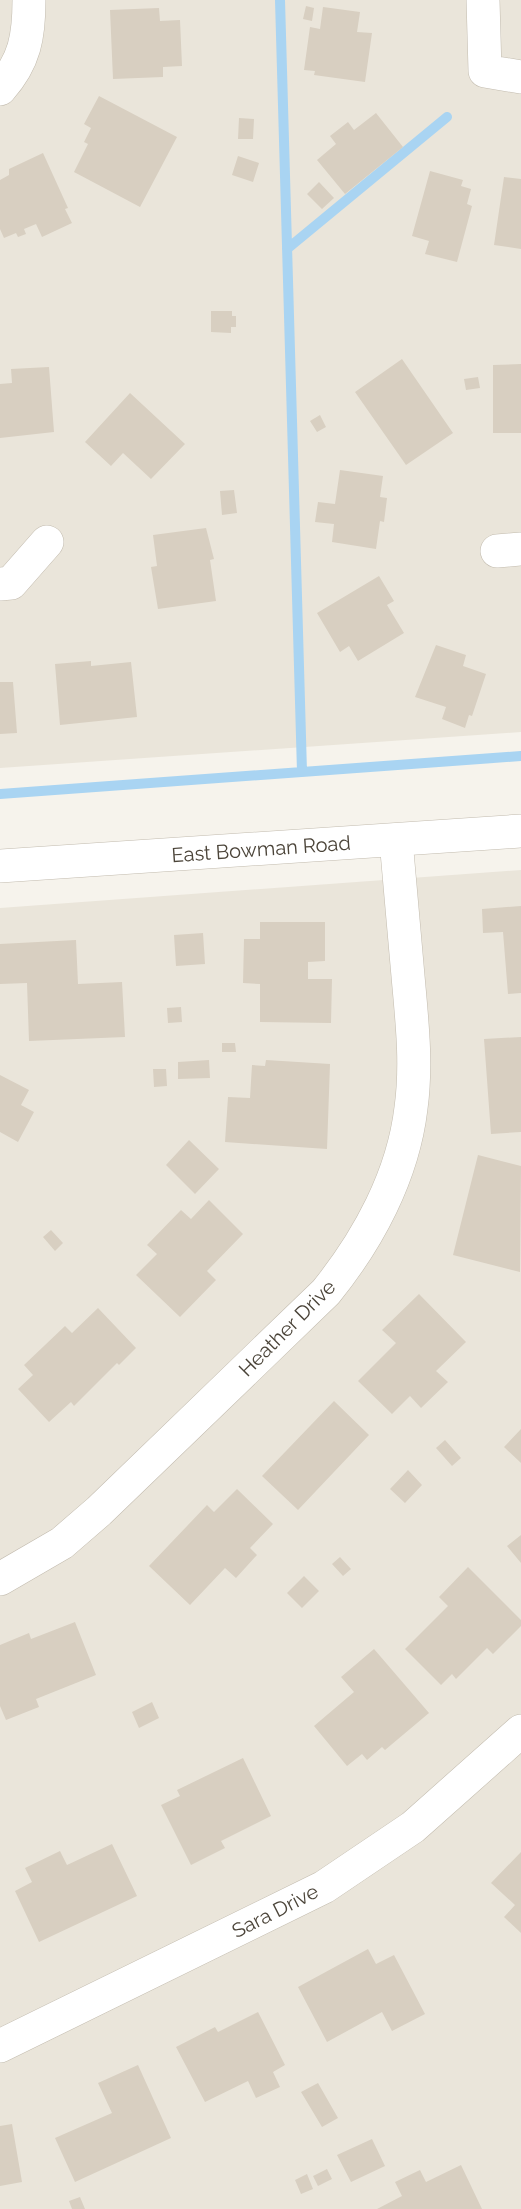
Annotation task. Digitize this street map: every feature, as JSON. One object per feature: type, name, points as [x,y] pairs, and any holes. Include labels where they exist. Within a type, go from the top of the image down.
[{"type":"street","points":[[0,89],[20,60],[28,40],[29,0]]},
{"type":"street","points":[[483,0],[485,71],[521,77]]},
{"type":"street","points":[[0,584],[11,583],[47,542]]},
{"type":"street","name":"East Bowman Road","points":[[0,866],[521,831]]},
{"type":"street","name":"Heather Drive","points":[[0,1579],[62,1543],[99,1511],[326,1292],[344,1270],[375,1220],[397,1167],[411,1110],[415,1052],[396,840]]},
{"type":"street","name":"Sara Drive","points":[[0,2046],[324,1887],[413,1827],[521,1731]]},
{"type":"shaded area","points":[[0,0],[521,0],[521,732],[0,768]]},
{"type":"shaded area","points":[[521,870],[521,2209],[0,2209],[0,908]]},
{"type":"building","points":[[306,6],[314,8],[312,21],[303,19]]},
{"type":"building","points":[[323,7],[360,12],[357,32],[372,33],[365,82],[314,75],[315,71],[304,70],[310,27],[320,29]]},
{"type":"building","points":[[159,8],[160,21],[180,20],[182,66],[163,67],[163,77],[113,79],[110,10]]},
{"type":"building","points":[[99,96],[177,137],[140,207],[74,172],[88,144],[84,142],[91,128],[84,124]]},
{"type":"building","points":[[376,113],[403,147],[345,194],[317,160],[336,144],[330,136],[348,122],[354,130]]},
{"type":"building","points":[[239,118],[254,119],[253,139],[238,139]]},
{"type":"building","points":[[43,153],[68,208],[65,209],[72,223],[42,237],[36,224],[24,229],[26,234],[18,237],[16,233],[4,238],[0,229],[0,180],[9,175],[9,169]]},
{"type":"building","points":[[238,156],[259,163],[253,182],[232,175]]},
{"type":"building","points":[[430,171],[463,180],[461,186],[471,189],[467,204],[472,206],[457,262],[425,254],[429,241],[412,236]]},
{"type":"building","points":[[504,177],[521,179],[521,249],[494,245]]},
{"type":"building","points":[[319,182],[334,198],[322,209],[307,194]]},
{"type":"building","points":[[211,311],[232,311],[232,316],[236,316],[236,327],[231,327],[231,333],[211,332]]},
{"type":"building","points":[[402,359],[453,433],[406,465],[355,392]]},
{"type":"building","points":[[521,364],[521,433],[493,433],[493,365]]},
{"type":"building","points":[[49,367],[54,432],[0,438],[0,384],[12,383],[11,369]]},
{"type":"building","points":[[478,377],[480,388],[466,390],[464,379]]},
{"type":"building","points":[[130,393],[185,444],[151,479],[123,453],[111,466],[85,442]]},
{"type":"building","points":[[320,415],[326,427],[317,432],[310,421]]},
{"type":"building","points":[[340,470],[383,476],[380,497],[387,498],[384,522],[380,521],[376,549],[332,542],[334,524],[315,522],[318,502],[335,504]]},
{"type":"building","points":[[234,490],[237,513],[222,515],[220,491]]},
{"type":"building","points":[[206,528],[214,559],[210,560],[216,601],[158,609],[151,567],[157,566],[153,535]]},
{"type":"building","points":[[379,576],[394,601],[387,605],[404,633],[358,661],[349,646],[340,652],[317,613]]},
{"type":"building","points":[[436,645],[466,655],[463,666],[486,674],[472,716],[469,715],[465,728],[442,719],[446,707],[415,697]]},
{"type":"building","points":[[91,661],[91,666],[131,662],[137,717],[60,725],[55,664]]},
{"type":"building","points":[[0,682],[13,682],[17,733],[0,734]]},
{"type":"building","points":[[521,906],[521,993],[508,994],[503,932],[483,933],[482,909]]},
{"type":"building","points":[[260,922],[325,922],[325,961],[308,962],[308,979],[332,979],[331,1023],[260,1022],[260,984],[243,983],[244,939],[260,939]]},
{"type":"building","points":[[203,933],[205,964],[176,966],[174,935]]},
{"type":"building","points":[[76,940],[78,984],[122,982],[125,1037],[29,1041],[27,983],[0,984],[0,944]]},
{"type":"building","points":[[181,1007],[182,1022],[168,1023],[167,1008]]},
{"type":"building","points":[[521,1037],[521,1132],[491,1134],[484,1039]]},
{"type":"building","points":[[222,1043],[235,1043],[236,1052],[222,1052]]},
{"type":"building","points":[[209,1060],[210,1078],[178,1079],[178,1062]]},
{"type":"building","points":[[266,1060],[330,1064],[327,1149],[225,1142],[228,1097],[250,1098],[252,1065],[265,1066]]},
{"type":"building","points":[[153,1069],[166,1069],[167,1086],[154,1087]]},
{"type":"building","points":[[0,1075],[29,1090],[21,1105],[34,1112],[18,1142],[0,1132]]},
{"type":"building","points":[[189,1140],[219,1169],[195,1194],[166,1165]]},
{"type":"building","points":[[478,1155],[521,1166],[520,1272],[453,1255]]},
{"type":"building","points":[[209,1200],[243,1234],[207,1271],[216,1280],[180,1317],[136,1275],[157,1254],[147,1245],[181,1210],[191,1219]]},
{"type":"building","points":[[51,1230],[63,1243],[55,1251],[43,1237]]},
{"type":"building","points":[[419,1294],[466,1342],[436,1371],[448,1382],[421,1408],[410,1396],[392,1414],[358,1381],[396,1343],[382,1330]]},
{"type":"building","points":[[98,1308],[136,1348],[119,1365],[117,1363],[74,1406],[71,1402],[49,1422],[18,1389],[33,1375],[24,1365],[65,1326],[72,1333]]},
{"type":"building","points":[[334,1401],[369,1435],[298,1510],[262,1476]]},
{"type":"building","points":[[521,1429],[521,1463],[504,1447]]},
{"type":"building","points":[[445,1440],[461,1458],[452,1466],[436,1448]]},
{"type":"building","points":[[408,1470],[422,1485],[405,1503],[390,1489]]},
{"type":"building","points":[[237,1489],[273,1524],[250,1548],[257,1555],[236,1578],[225,1568],[190,1605],[149,1566],[207,1505],[214,1512]]},
{"type":"building","points":[[521,1535],[521,1563],[507,1546]]},
{"type":"building","points":[[340,1557],[351,1569],[343,1576],[332,1564]]},
{"type":"building","points":[[468,1567],[521,1620],[521,1626],[493,1654],[487,1648],[456,1679],[452,1674],[441,1685],[405,1649],[448,1606],[439,1597]]},
{"type":"building","points":[[304,1576],[319,1591],[302,1608],[287,1593]]},
{"type":"building","points":[[75,1622],[96,1675],[36,1699],[39,1707],[6,1720],[0,1706],[0,1645],[29,1633],[31,1639]]},
{"type":"building","points":[[374,1649],[429,1713],[385,1750],[382,1747],[367,1760],[362,1754],[347,1766],[314,1726],[354,1692],[341,1677]]},
{"type":"building","points":[[152,1702],[159,1718],[139,1728],[132,1712]]},
{"type":"building","points":[[243,1758],[271,1816],[221,1841],[225,1848],[191,1865],[161,1805],[180,1796],[177,1790]]},
{"type":"building","points":[[112,1844],[137,1896],[39,1942],[15,1891],[32,1882],[25,1868],[60,1851],[67,1865]]},
{"type":"building","points":[[521,1852],[521,1933],[504,1917],[515,1905],[491,1883]]},
{"type":"building","points":[[368,1949],[376,1964],[394,1955],[425,2014],[392,2031],[382,2012],[327,2042],[298,1987]]},
{"type":"building","points":[[258,2012],[285,2065],[273,2072],[280,2087],[256,2098],[248,2081],[205,2102],[176,2047],[215,2027],[218,2032]]},
{"type":"building","points":[[138,2065],[171,2138],[75,2182],[55,2138],[112,2113],[98,2083]]},
{"type":"building","points":[[318,2083],[338,2118],[322,2127],[301,2092]]},
{"type":"building","points":[[12,2124],[22,2182],[0,2186],[0,2126]]},
{"type":"building","points":[[372,2139],[385,2166],[351,2182],[337,2155]]},
{"type":"building","points":[[461,2165],[482,2209],[377,2209],[402,2196],[395,2182],[420,2170],[426,2182]]},
{"type":"building","points":[[327,2169],[332,2179],[318,2186],[313,2176]]},
{"type":"building","points":[[307,2174],[313,2189],[301,2194],[295,2180]]},
{"type":"building","points":[[80,2197],[85,2209],[72,2209],[69,2201]]},
{"type":"waterway","points":[[280,0],[302,772]]},
{"type":"waterway","points":[[287,249],[447,117]]},
{"type":"waterway","points":[[0,794],[521,756]]}]
